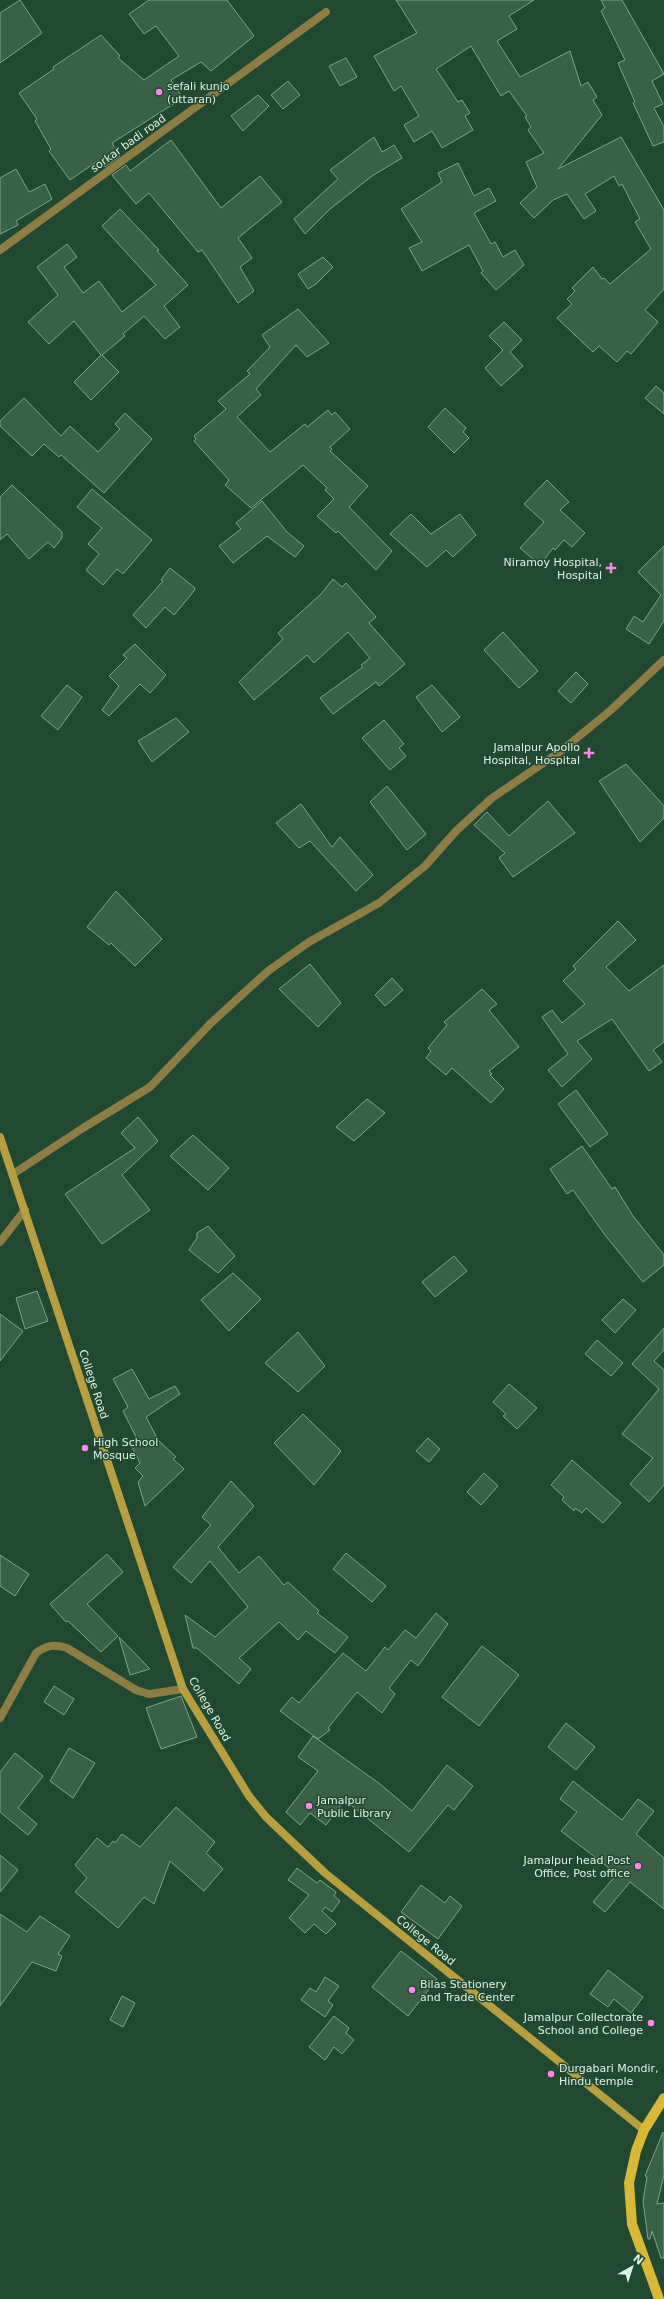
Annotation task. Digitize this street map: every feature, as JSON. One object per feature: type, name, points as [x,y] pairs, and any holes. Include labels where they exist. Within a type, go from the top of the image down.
[{"type":"main road","name":"College Road","points":[[0,1137],[183,1689],[249,1796],[266,1817],[325,1873],[644,2130]]},
{"type":"main road","points":[[659,2299],[632,2224],[629,2183],[636,2151],[644,2130],[664,2098]]},
{"type":"street","name":"sorkar badi road","points":[[0,250],[326,12]]},
{"type":"street","points":[[13,1174],[83,1128],[150,1087],[211,1023],[268,970],[309,942],[379,903],[425,866],[456,831],[492,798],[561,751],[611,710],[664,660]]},
{"type":"street","points":[[0,1242],[25,1210]]},
{"type":"street","points":[[0,1718],[36,1653],[46,1646],[58,1645],[67,1648],[136,1690],[149,1694],[183,1689]]},
{"type":"building","points":[[20,0],[42,33],[0,63],[0,13]]},
{"type":"building","points":[[149,0],[227,0],[254,36],[211,71],[201,62],[171,80],[183,98],[112,143],[120,156],[105,167],[99,160],[70,180],[49,151],[51,149],[35,121],[37,119],[19,93],[54,69],[53,67],[101,35],[120,56],[118,58],[144,80],[179,56],[156,26],[144,34],[129,14]]},
{"type":"building","points":[[396,0],[534,0],[509,16],[517,29],[497,41],[520,77],[570,51],[581,86],[588,82],[597,97],[593,100],[602,115],[558,169],[621,137],[664,210],[664,289],[645,310],[658,322],[631,354],[627,351],[617,362],[599,346],[593,352],[557,318],[572,304],[567,299],[575,291],[572,288],[593,267],[602,279],[604,278],[610,284],[651,249],[635,222],[640,219],[622,184],[619,186],[614,176],[585,194],[596,211],[584,219],[567,194],[553,200],[534,218],[520,203],[537,187],[526,162],[544,153],[528,130],[531,127],[525,117],[527,116],[509,91],[501,96],[471,46],[436,69],[458,102],[462,100],[470,113],[465,116],[473,130],[442,148],[432,131],[414,142],[404,125],[419,116],[401,86],[394,91],[374,56],[417,33]]},
{"type":"building","points":[[601,0],[622,0],[664,74],[652,81],[663,104],[654,108],[664,127],[664,142],[653,146],[633,103],[635,102],[618,63],[625,60],[601,11],[605,8]]},
{"type":"building","points":[[346,58],[357,77],[340,86],[329,66]]},
{"type":"building","points":[[288,81],[300,95],[283,109],[271,95]]},
{"type":"building","points":[[258,95],[269,106],[243,131],[231,116]]},
{"type":"building","points":[[374,137],[382,152],[394,145],[402,158],[372,176],[330,209],[305,234],[294,219],[338,179],[330,170]]},
{"type":"building","points":[[171,140],[221,208],[260,176],[282,202],[238,238],[252,258],[240,267],[254,291],[238,303],[202,250],[198,252],[149,193],[136,204],[112,175],[126,165],[130,171]]},
{"type":"building","points":[[458,163],[474,196],[489,188],[496,201],[474,213],[491,244],[495,242],[503,257],[515,250],[524,265],[496,290],[481,273],[483,271],[469,245],[422,271],[409,248],[422,242],[401,209],[442,182],[438,173]]},
{"type":"building","points":[[16,169],[29,192],[45,184],[52,199],[16,221],[18,225],[0,234],[0,178]]},
{"type":"building","points":[[120,209],[159,250],[157,251],[188,285],[164,306],[180,327],[165,339],[144,316],[123,334],[125,336],[102,355],[119,372],[91,400],[74,382],[101,355],[74,321],[49,344],[28,322],[58,295],[37,267],[67,244],[77,257],[64,267],[83,293],[99,281],[122,312],[156,285],[102,226]]},
{"type":"building","points":[[323,257],[333,267],[316,284],[308,289],[298,274]]},
{"type":"building","points":[[298,309],[329,343],[307,357],[296,345],[256,389],[261,395],[237,417],[270,452],[305,424],[307,427],[328,410],[332,415],[335,412],[350,429],[330,447],[332,449],[330,451],[368,486],[349,507],[392,551],[376,570],[338,531],[336,533],[317,516],[334,499],[325,490],[327,488],[303,465],[251,508],[225,485],[229,480],[194,441],[196,439],[194,436],[226,409],[218,401],[250,374],[247,371],[270,347],[262,335]]},
{"type":"building","points":[[504,322],[522,340],[510,352],[523,366],[501,386],[485,368],[503,350],[489,336]]},
{"type":"building","points":[[656,386],[664,393],[664,414],[645,398]]},
{"type":"building","points":[[24,398],[61,436],[70,426],[98,452],[120,429],[115,424],[125,413],[152,439],[104,493],[61,455],[59,457],[44,444],[32,456],[0,426],[0,421]]},
{"type":"building","points":[[445,408],[466,428],[463,432],[469,438],[454,453],[428,427]]},
{"type":"building","points":[[547,480],[569,502],[560,510],[585,533],[572,547],[564,540],[555,550],[553,548],[540,565],[520,548],[544,522],[524,504]]},
{"type":"building","points":[[12,485],[62,532],[62,538],[54,548],[48,542],[29,559],[7,534],[0,540],[0,497]]},
{"type":"building","points":[[92,489],[152,540],[123,574],[117,569],[103,585],[86,570],[99,554],[88,544],[102,528],[77,507]]},
{"type":"building","points":[[262,501],[287,532],[304,546],[295,557],[267,536],[233,563],[219,546],[241,529],[236,523]]},
{"type":"building","points":[[411,514],[431,534],[460,514],[476,535],[453,557],[446,550],[427,567],[390,534]]},
{"type":"building","points":[[664,546],[664,621],[649,644],[626,629],[634,616],[643,622],[661,595],[638,572]]},
{"type":"building","points":[[170,568],[195,588],[194,591],[174,615],[165,607],[146,628],[133,615],[163,581],[161,580]]},
{"type":"building","points":[[333,579],[342,587],[346,583],[376,617],[369,623],[405,664],[379,686],[376,682],[333,714],[320,698],[363,667],[361,665],[370,658],[348,632],[314,663],[307,655],[254,700],[239,682],[283,639],[278,633],[321,594]]},
{"type":"building","points":[[503,632],[538,671],[519,688],[484,650]]},
{"type":"building","points":[[135,644],[166,675],[150,693],[140,684],[109,716],[102,710],[119,686],[109,676],[127,658],[123,655]]},
{"type":"building","points":[[576,672],[588,684],[571,703],[558,691]]},
{"type":"building","points":[[67,685],[82,697],[58,730],[41,716]]},
{"type":"building","points":[[432,685],[460,717],[442,732],[416,697]]},
{"type":"building","points":[[176,718],[189,732],[152,762],[138,741]]},
{"type":"building","points":[[384,720],[404,744],[399,748],[406,756],[390,770],[362,738]]},
{"type":"building","points":[[626,764],[664,806],[664,818],[640,842],[599,781]]},
{"type":"building","points":[[387,786],[426,834],[407,850],[370,802]]},
{"type":"building","points":[[548,801],[575,833],[513,877],[499,858],[505,853],[474,825],[487,812],[509,836]]},
{"type":"building","points":[[301,804],[332,847],[340,837],[373,875],[356,891],[310,841],[299,848],[276,823]]},
{"type":"building","points":[[116,891],[162,939],[135,966],[111,943],[109,945],[87,927]]},
{"type":"building","points":[[618,921],[636,940],[606,967],[629,991],[664,965],[664,1042],[653,1050],[662,1062],[649,1071],[612,1019],[577,1041],[592,1059],[562,1087],[548,1070],[568,1054],[542,1017],[552,1010],[562,1023],[585,1004],[563,981],[576,969],[573,966]]},
{"type":"building","points":[[310,964],[341,1003],[318,1027],[279,989]]},
{"type":"building","points":[[392,978],[403,990],[385,1006],[375,995]]},
{"type":"building","points":[[482,989],[497,1004],[489,1010],[519,1047],[489,1071],[492,1074],[490,1075],[504,1089],[491,1103],[452,1068],[446,1075],[426,1058],[431,1051],[428,1048],[447,1025],[444,1022]]},
{"type":"building","points":[[576,1090],[608,1134],[590,1147],[558,1104]]},
{"type":"building","points":[[367,1099],[385,1113],[354,1141],[336,1127]]},
{"type":"building","points":[[138,1117],[158,1141],[122,1175],[150,1210],[102,1244],[65,1194],[135,1148],[121,1133]]},
{"type":"building","points":[[193,1135],[229,1168],[208,1190],[170,1156]]},
{"type":"building","points":[[582,1146],[612,1189],[615,1187],[633,1216],[664,1255],[664,1265],[643,1282],[605,1235],[573,1190],[567,1194],[550,1169]]},
{"type":"building","points":[[208,1226],[235,1256],[218,1273],[189,1250],[197,1238],[197,1233]]},
{"type":"building","points":[[454,1256],[467,1271],[435,1297],[422,1282]]},
{"type":"building","points":[[233,1273],[261,1299],[229,1331],[201,1300]]},
{"type":"building","points":[[37,1291],[48,1321],[25,1329],[16,1298]]},
{"type":"building","points":[[623,1299],[636,1310],[615,1333],[602,1320]]},
{"type":"building","points":[[0,1314],[23,1331],[0,1361]]},
{"type":"building","points":[[664,1328],[664,1350],[654,1361],[664,1370],[664,1485],[649,1502],[630,1484],[653,1458],[622,1434],[659,1389],[632,1364]]},
{"type":"building","points":[[298,1332],[325,1366],[298,1392],[265,1363]]},
{"type":"building","points":[[597,1340],[623,1363],[611,1376],[585,1354]]},
{"type":"building","points":[[132,1369],[149,1399],[175,1386],[180,1394],[146,1417],[158,1440],[176,1457],[173,1459],[184,1469],[145,1506],[138,1482],[143,1476],[135,1468],[140,1463],[130,1443],[137,1439],[123,1411],[128,1407],[113,1379]]},
{"type":"building","points":[[509,1384],[537,1408],[517,1429],[503,1416],[506,1414],[493,1402]]},
{"type":"building","points":[[303,1414],[341,1451],[314,1485],[274,1443]]},
{"type":"building","points":[[428,1438],[440,1449],[429,1462],[416,1451]]},
{"type":"building","points":[[572,1460],[621,1503],[603,1523],[586,1508],[582,1513],[575,1508],[574,1511],[562,1500],[564,1497],[551,1485]]},
{"type":"building","points":[[484,1473],[498,1486],[481,1505],[467,1492]]},
{"type":"building","points":[[231,1481],[254,1506],[218,1547],[239,1573],[259,1556],[284,1585],[288,1582],[319,1611],[317,1613],[348,1637],[335,1653],[306,1631],[298,1640],[279,1622],[239,1658],[251,1669],[239,1684],[197,1648],[193,1648],[185,1615],[215,1637],[248,1607],[210,1561],[191,1583],[173,1567],[211,1525],[202,1517]]},
{"type":"building","points":[[346,1553],[386,1586],[372,1602],[333,1569]]},
{"type":"building","points":[[107,1554],[123,1572],[87,1604],[118,1636],[101,1652],[68,1621],[66,1622],[50,1604]]},
{"type":"building","points":[[0,1555],[29,1574],[15,1596],[0,1586]]},
{"type":"building","points":[[436,1613],[448,1624],[418,1666],[411,1660],[389,1688],[395,1694],[382,1713],[357,1692],[328,1728],[330,1730],[318,1739],[280,1711],[292,1697],[299,1703],[343,1653],[366,1671],[385,1647],[388,1650],[405,1630],[416,1638]]},
{"type":"building","points":[[119,1637],[150,1669],[130,1675]]},
{"type":"building","points":[[482,1646],[519,1675],[479,1726],[442,1697]]},
{"type":"building","points":[[54,1686],[74,1699],[64,1715],[44,1702]]},
{"type":"building","points":[[181,1696],[197,1737],[161,1749],[146,1708]]},
{"type":"building","points":[[566,1723],[595,1747],[576,1770],[548,1747]]},
{"type":"building","points":[[313,1736],[380,1784],[412,1811],[447,1765],[473,1786],[454,1810],[448,1805],[409,1852],[345,1800],[326,1825],[310,1813],[300,1825],[286,1812],[318,1771],[298,1757]]},
{"type":"building","points":[[69,1748],[95,1763],[73,1798],[50,1781]]},
{"type":"building","points":[[15,1753],[43,1776],[18,1808],[37,1824],[28,1835],[0,1812],[0,1772]]},
{"type":"building","points":[[573,1781],[622,1820],[638,1799],[654,1811],[636,1834],[664,1858],[664,1909],[630,1882],[605,1912],[593,1902],[617,1874],[561,1831],[577,1812],[560,1799]]},
{"type":"building","points":[[176,1807],[215,1842],[206,1853],[223,1869],[204,1891],[170,1861],[154,1904],[144,1897],[118,1928],[75,1892],[87,1878],[75,1865],[97,1838],[108,1847],[113,1841],[115,1843],[122,1834],[140,1847]]},
{"type":"building","points":[[0,1855],[18,1870],[0,1892]]},
{"type":"building","points":[[297,1868],[317,1883],[320,1880],[336,1892],[334,1896],[340,1901],[332,1912],[325,1907],[322,1911],[336,1924],[326,1934],[314,1924],[305,1933],[289,1918],[309,1895],[288,1880]]},
{"type":"building","points":[[421,1885],[445,1903],[450,1896],[462,1906],[438,1939],[401,1912]]},
{"type":"building","points":[[0,1914],[27,1932],[40,1916],[70,1936],[58,1954],[62,1956],[56,1971],[32,1962],[0,2006]]},
{"type":"building","points":[[401,1951],[437,1979],[408,2016],[372,1987]]},
{"type":"building","points":[[608,1970],[643,1997],[631,2013],[614,1999],[608,2007],[590,1994]]},
{"type":"building","points":[[325,1977],[339,1986],[328,2001],[333,2005],[325,2017],[301,2000],[310,1988],[316,1992]]},
{"type":"building","points":[[122,1996],[135,2003],[123,2027],[110,2020]]},
{"type":"building","points":[[334,2016],[349,2028],[346,2033],[354,2040],[342,2054],[334,2047],[325,2060],[309,2047]]},
{"type":"building","points":[[663,2132],[664,2175],[657,2204],[664,2203],[664,2258],[661,2258],[652,2231],[650,2239],[648,2239],[643,2201],[647,2177],[645,2176]]},
{"type":"place","name":"sefali kunjo (uttaran)","points":[[159,92]]},
{"type":"place","name":"Niramoy Hospital, Hospital","points":[[611,568]]},
{"type":"place","name":"Jamalpur Apollo Hospital, Hospital","points":[[589,753]]},
{"type":"place","name":"High School Mosque","points":[[85,1448]]},
{"type":"place","name":"Jamalpur Public Library","points":[[309,1806]]},
{"type":"place","name":"Jamalpur head Post Office, Post office","points":[[638,1866]]},
{"type":"place","name":"Bilas Stationery and Trade Center","points":[[412,1990]]},
{"type":"place","name":"Jamalpur Collectorate School and College","points":[[651,2023]]},
{"type":"place","name":"Durgabari Mondir, Hindu temple","points":[[551,2074]]}]
